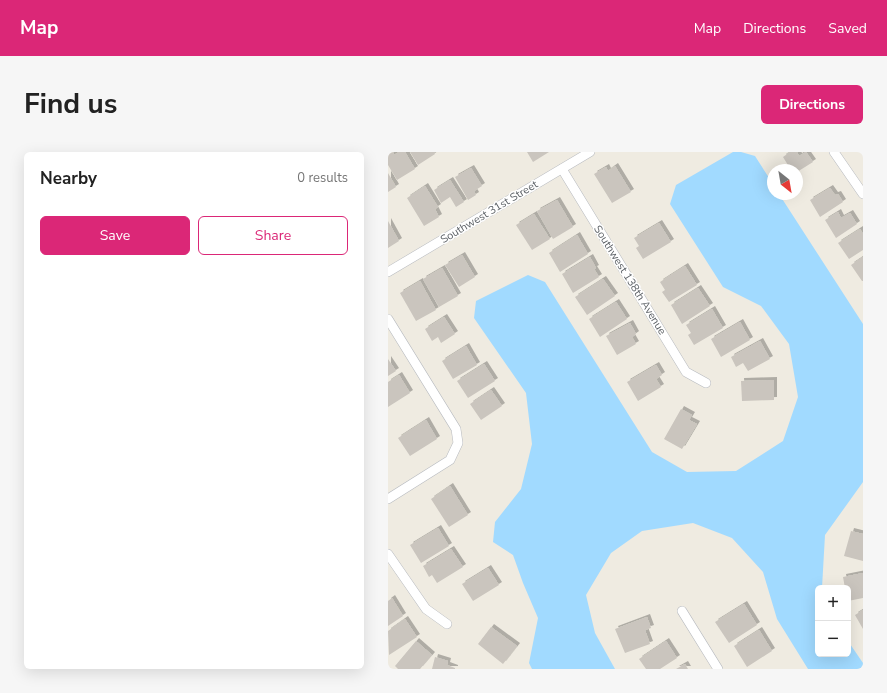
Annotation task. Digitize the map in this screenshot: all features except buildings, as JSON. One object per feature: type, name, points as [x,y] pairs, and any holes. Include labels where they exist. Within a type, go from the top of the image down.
[{"type":"street","name":"Southwest 31st Street","points":[[388,272],[590,152]]},
{"type":"street","points":[[834,152],[863,194]]},
{"type":"street","name":"Southwest 138th Avenue","points":[[562,169],[686,372],[706,383]]},
{"type":"street","points":[[388,319],[456,429],[458,443],[450,460],[388,499]]},
{"type":"street","points":[[388,554],[426,609],[447,624]]},
{"type":"street","points":[[682,611],[718,669]]},
{"type":"water","points":[[733,152],[741,152],[755,156],[767,175],[767,200],[783,200],[863,324],[863,482],[825,535],[822,585],[815,585],[815,657],[851,657],[851,645],[863,663],[863,669],[808,669],[777,619],[763,572],[732,538],[693,523],[642,531],[611,553],[586,595],[595,633],[615,669],[532,669],[529,663],[538,618],[513,555],[493,542],[495,522],[521,489],[532,444],[526,393],[474,318],[476,301],[528,275],[545,282],[652,452],[687,472],[736,471],[783,441],[798,397],[789,344],[761,306],[723,287],[670,204],[676,185]]}]
